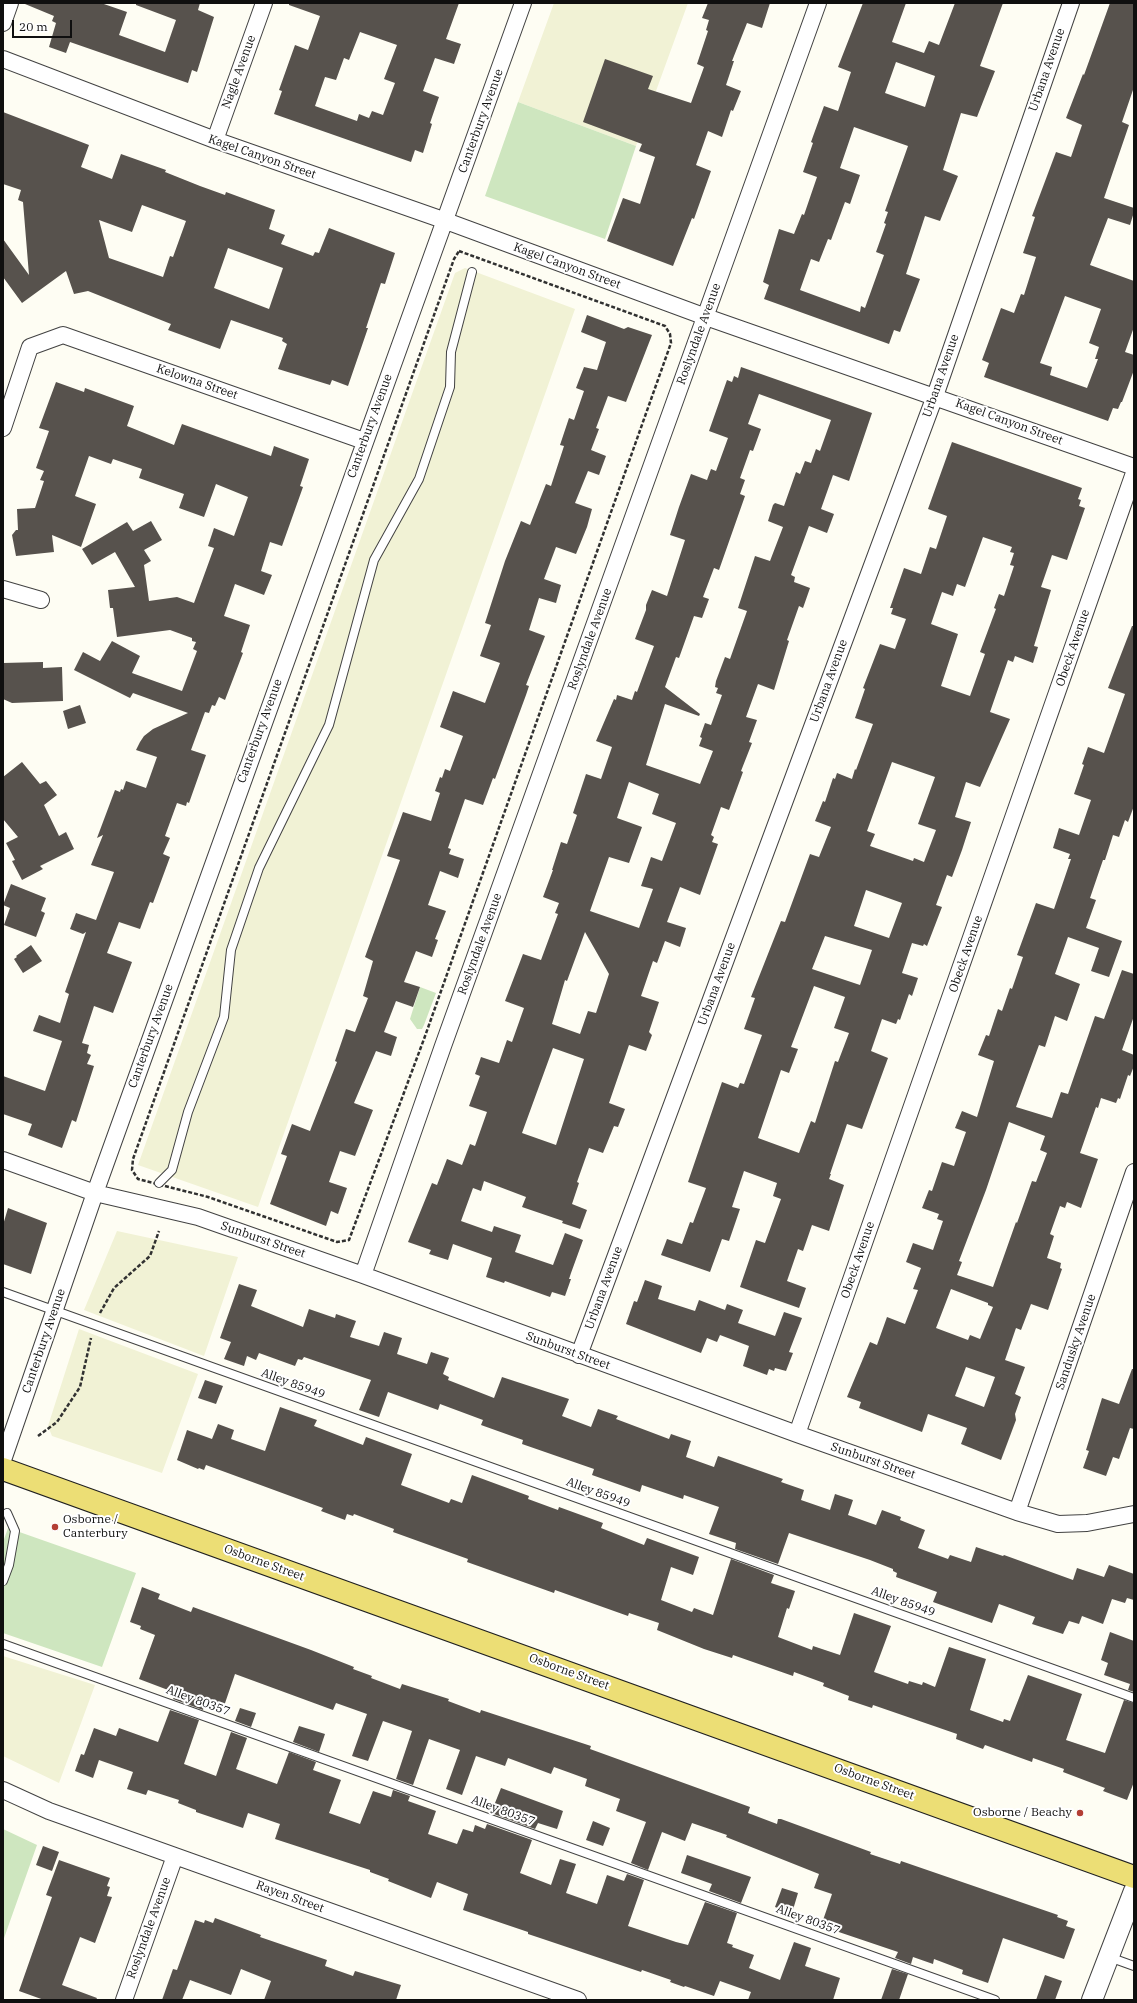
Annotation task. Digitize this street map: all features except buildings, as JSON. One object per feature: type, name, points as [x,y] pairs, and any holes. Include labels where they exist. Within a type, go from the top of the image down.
[{"type":"main road","name":"Osborne Street","points":[[3,1468],[1134,1877]]},
{"type":"street","points":[[3,23],[10,3]]},
{"type":"street","name":"Nagle Avenue","points":[[215,140],[264,3]]},
{"type":"street","name":"Canterbury Avenue","points":[[3,1460],[95,1193],[364,441],[446,221],[523,3]]},
{"type":"street","name":"Roslyndale Avenue","points":[[363,1275],[443,1046],[818,3]]},
{"type":"street","name":"Urbana Avenue","points":[[579,1355],[935,396],[1071,3]]},
{"type":"street","name":"Kagel Canyon Street","points":[[3,59],[215,140],[446,221],[706,317],[1134,467]]},
{"type":"street","name":"Kelowna Street","points":[[3,428],[30,347],[63,335],[364,441]]},
{"type":"street","name":"Obeck Avenue","points":[[797,1434],[1134,473]]},
{"type":"street","points":[[3,589],[41,600]]},
{"type":"street","name":"Sunburst Street","points":[[3,1160],[95,1193],[198,1217],[363,1275],[797,1434],[1018,1512],[1058,1524],[1087,1523],[1134,1514]]},
{"type":"street","name":"Sandusky Avenue","points":[[1018,1512],[1134,1172]]},
{"type":"street","name":"Rayen Street","points":[[3,1790],[49,1811],[578,2000]]},
{"type":"street","name":"Roslyndale Avenue","points":[[124,2000],[175,1856]]},
{"type":"street","points":[[1092,2000],[1134,1891]]},
{"type":"lane","points":[[159,1183],[172,1170],[188,1112],[224,1017],[230,950],[259,868],[329,725],[374,560],[419,479],[450,387],[450,352],[472,272]]},
{"type":"lane","name":"Alley 85949","points":[[3,1292],[1134,1698]]},
{"type":"lane","points":[[3,1581],[9,1565],[15,1531],[8,1513]]},
{"type":"lane","name":"Alley 80357","points":[[3,1644],[995,2000]]},
{"type":"lane","points":[[1109,1957],[1134,1966]]},
{"type":"path","points":[[459,251],[665,326],[670,334],[670,343],[424,1039],[349,1240],[337,1242],[215,1200],[159,1183],[138,1179],[132,1170],[133,1159],[454,259],[459,251]]},
{"type":"green space","points":[[554,3],[688,3],[636,146],[518,102]]},
{"type":"green space","points":[[518,102],[636,146],[605,239],[485,196]]},
{"type":"green space","points":[[465,268],[575,309],[258,1207],[138,1165],[455,273]]},
{"type":"green space","points":[[420,987],[436,993],[422,1029],[417,1029],[410,1019]]},
{"type":"green space","points":[[117,1231],[238,1257],[204,1356],[84,1310]]},
{"type":"green space","points":[[79,1329],[198,1374],[162,1473],[52,1436],[48,1426]]},
{"type":"green space","points":[[8,1528],[136,1573],[102,1667],[3,1633],[3,1542]]},
{"type":"green space","points":[[3,1656],[95,1685],[59,1783],[3,1756]]},
{"type":"green space","points":[[3,1829],[37,1845],[3,1941]]},
{"type":"place","name":"Osborne / Canterbury","points":[[55,1527]]},
{"type":"place","name":"Osborne / Beachy","points":[[1080,1813]]}]
